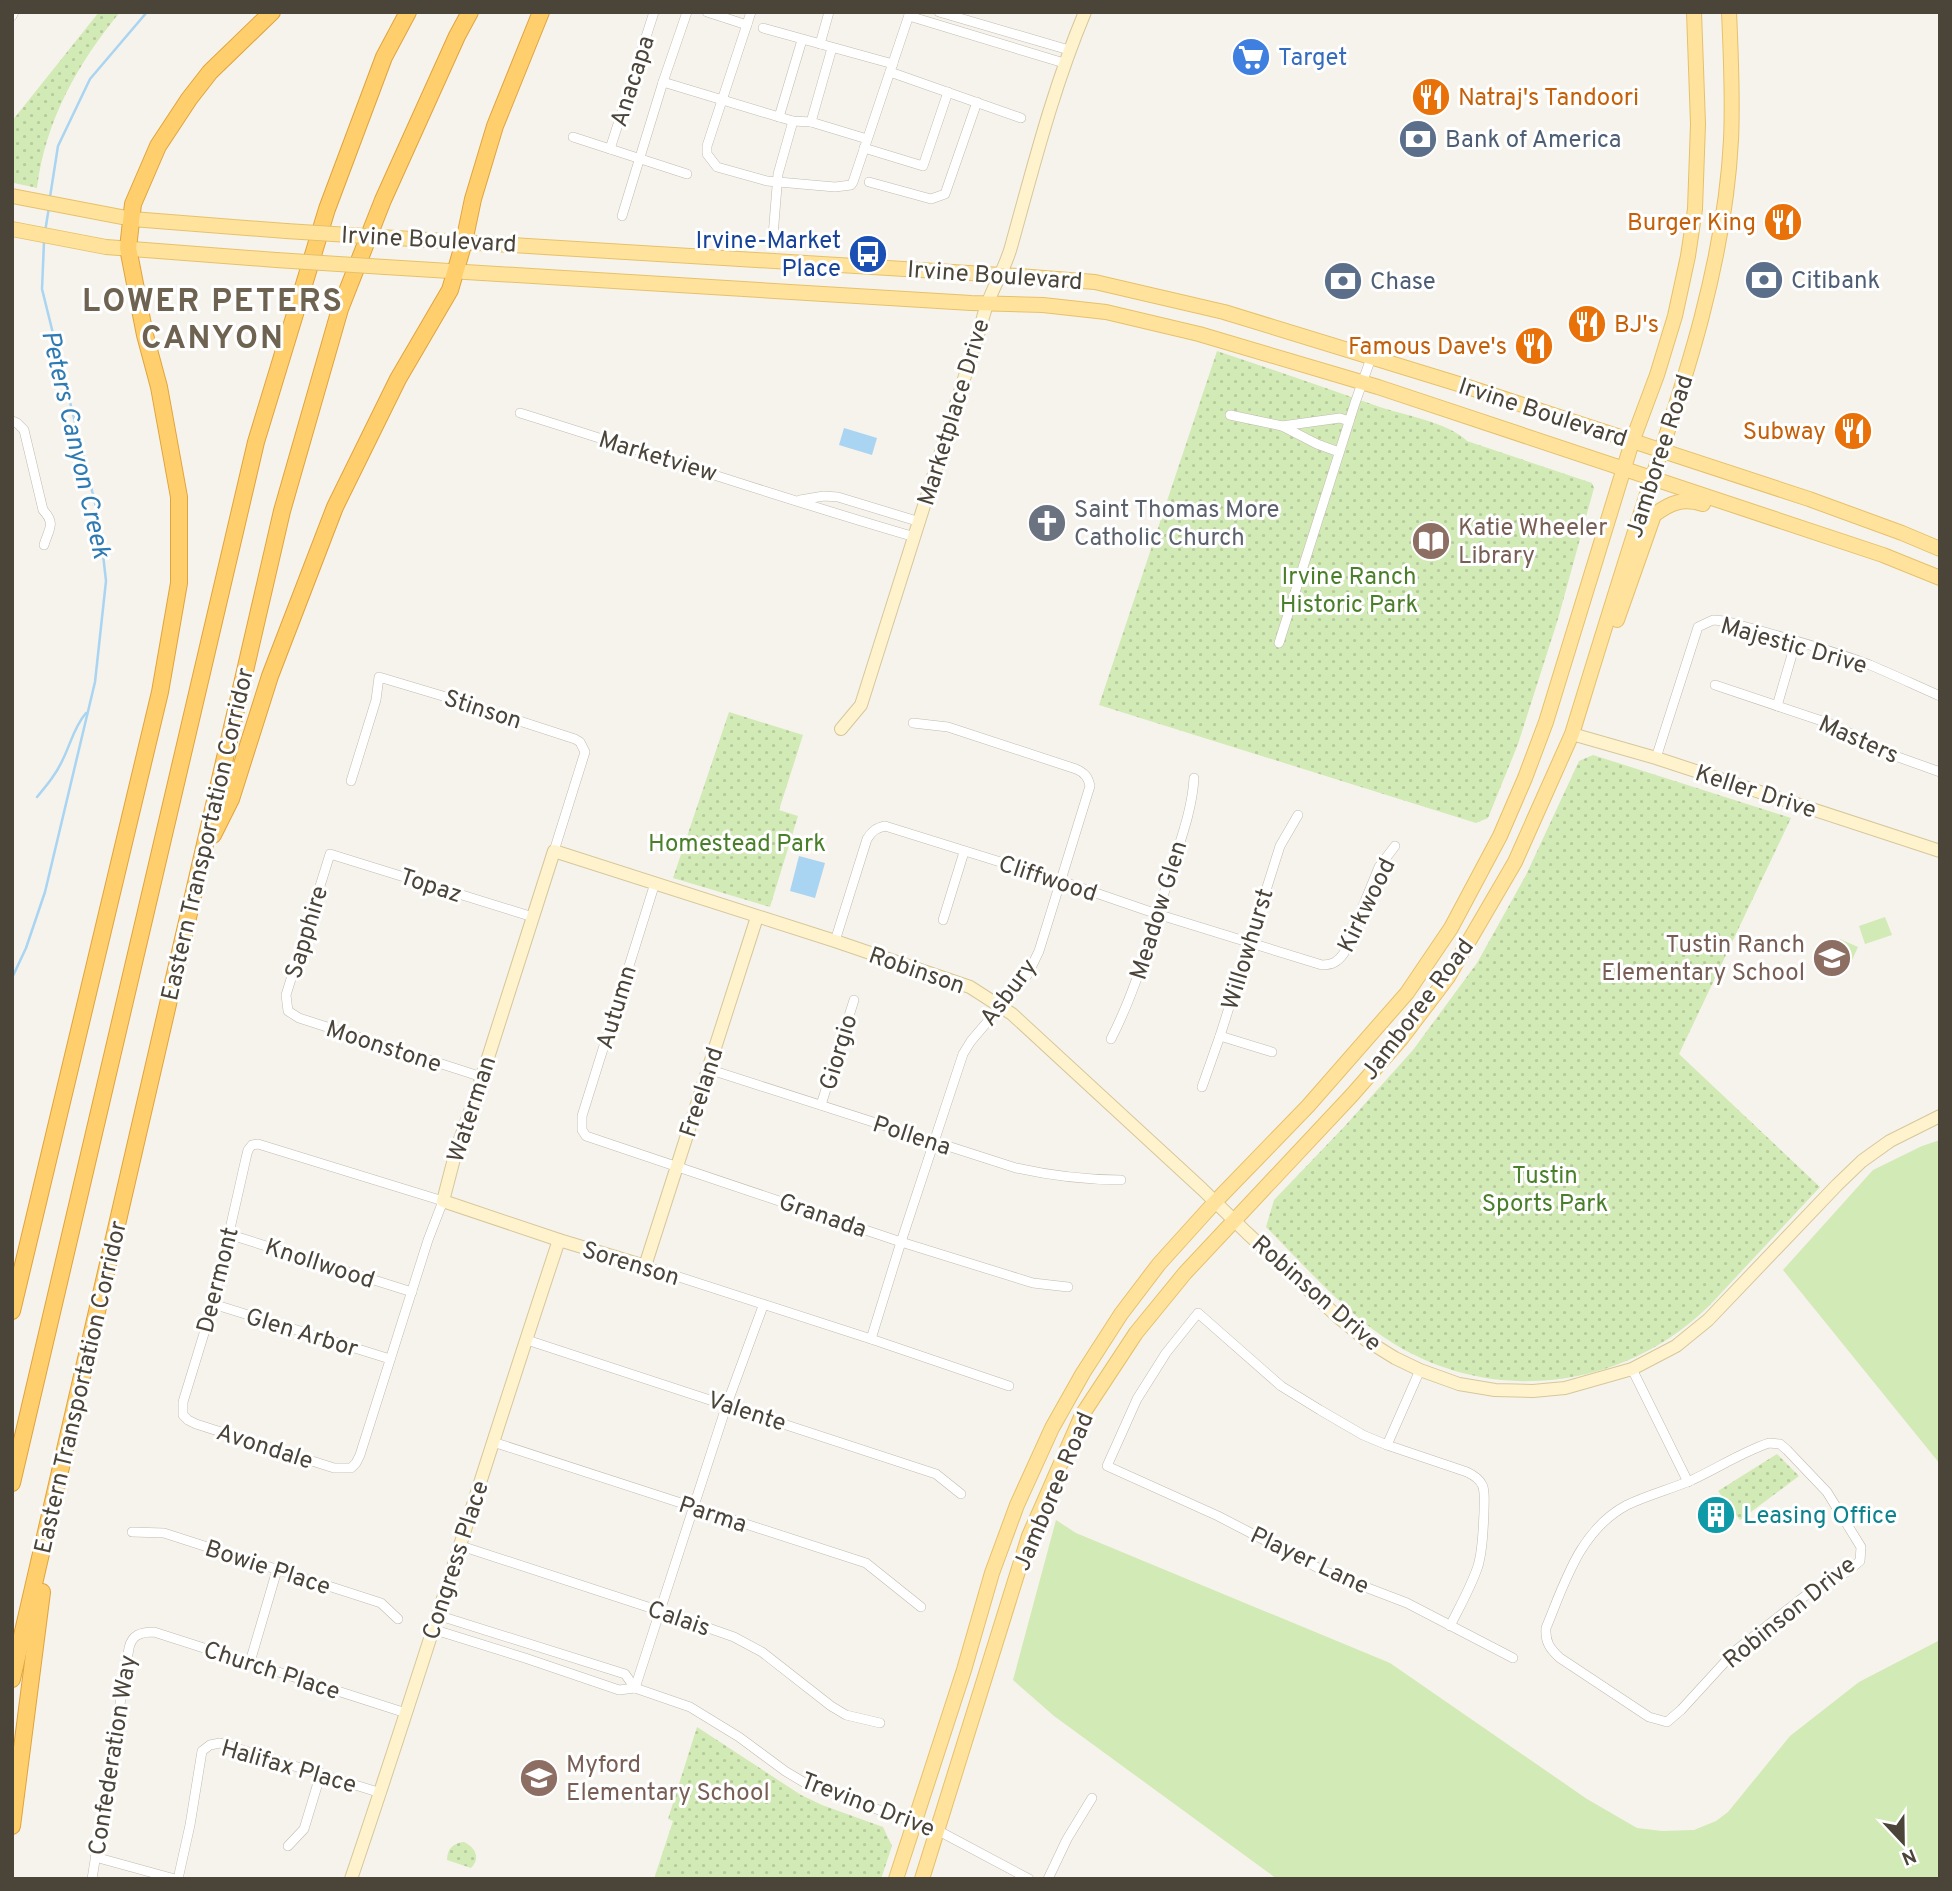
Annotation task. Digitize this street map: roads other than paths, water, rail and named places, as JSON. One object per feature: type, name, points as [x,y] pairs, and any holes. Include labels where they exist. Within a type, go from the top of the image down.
[{"type":"highway","points":[[12,1311],[157,705],[179,583],[179,497],[159,387],[145,335],[128,248],[135,198],[158,146],[188,99],[210,72],[272,12]]},
{"type":"highway","name":"Eastern Transportation Corridor","points":[[12,1483],[257,442],[327,209],[384,57],[408,12]]},
{"type":"highway","name":"Eastern Transportation Corridor","points":[[12,1679],[282,511],[340,309],[383,200],[470,12]]},
{"type":"highway","points":[[201,859],[231,799],[270,676],[335,507],[398,379],[450,290],[464,242],[472,199],[495,126],[541,12]]},
{"type":"highway","points":[[12,1826],[54,1501]]},
{"type":"main road","name":"Jamboree Road","points":[[896,1879],[964,1670],[992,1573],[1017,1505],[1052,1428],[1083,1373],[1121,1314],[1159,1264],[1308,1106],[1407,993],[1451,928],[1500,836],[1546,722],[1632,442],[1675,316],[1693,221],[1698,124],[1694,12]]},
{"type":"main road","name":"Jamboree Road","points":[[922,1879],[1029,1536],[1082,1415],[1136,1333],[1185,1273],[1352,1095],[1401,1039],[1448,977],[1515,862],[1554,777],[1572,734],[1688,368],[1712,271],[1731,141],[1732,89],[1728,12]]},
{"type":"main road","name":"Irvine Boulevard","points":[[12,195],[132,219],[1000,275],[1117,286],[1224,312],[1465,386],[1809,499],[1921,540],[1940,550]]},
{"type":"main road","name":"Irvine Boulevard","points":[[12,229],[81,243],[276,260],[456,273],[985,304],[1043,305],[1106,312],[1199,334],[1362,382],[1883,555],[1940,578]]},
{"type":"main road","points":[[1600,644],[1616,622],[1654,515],[1667,505],[1688,500],[1804,529]]},
{"type":"street","name":"Anacapa","points":[[610,149],[654,12]]},
{"type":"street","name":"Anacapa","points":[[622,216],[687,12]]},
{"type":"street","points":[[707,12],[747,25]]},
{"type":"street","points":[[751,12],[707,146],[707,154],[717,167],[766,181],[835,187],[850,185],[909,14],[1067,56]]},
{"type":"street","points":[[820,44],[829,12]]},
{"type":"street","points":[[939,12],[1067,56]]},
{"type":"street","name":"Marketplace Drive","points":[[841,729],[861,705],[982,322],[985,304],[1010,251],[1028,180],[1067,56],[1085,12]]},
{"type":"street","points":[[763,28],[891,68],[1021,118]]},
{"type":"street","points":[[779,117],[802,40]]},
{"type":"street","points":[[811,122],[832,48]]},
{"type":"street","name":"Anacapa","points":[[663,82],[793,121],[811,122],[923,166],[948,92]]},
{"type":"street","points":[[869,182],[931,199],[946,194],[977,102]]},
{"type":"street","points":[[773,236],[778,174],[793,121]]},
{"type":"street","name":"Anacapa","points":[[573,137],[687,174]]},
{"type":"street","points":[[1279,643],[1371,358]]},
{"type":"street","name":"Marketview","points":[[520,413],[915,537]]},
{"type":"street","points":[[1230,415],[1282,426],[1339,452]]},
{"type":"street","points":[[1282,426],[1340,418],[1349,421]]},
{"type":"street","points":[[12,421],[24,430],[43,510],[51,519],[44,545]]},
{"type":"street","name":"Marketview","points":[[795,500],[838,497],[920,522]]},
{"type":"street","name":"Majestic Drive","points":[[1656,758],[1698,627],[1713,620],[1796,641],[1870,665],[1940,696]]},
{"type":"street","points":[[1777,706],[1796,641]]},
{"type":"street","name":"Stinson","points":[[351,781],[376,700],[379,677],[575,739],[583,747]]},
{"type":"street","name":"Masters","points":[[1715,685],[1830,724],[1898,757],[1940,772]]},
{"type":"street","name":"Asbury","points":[[871,1339],[963,1054],[1028,974],[1039,951],[1090,786],[1083,772],[948,727],[913,723]]},
{"type":"street","name":"Keller Drive","points":[[1572,734],[1656,758],[1940,851]]},
{"type":"street","name":"Waterman","points":[[351,1468],[360,1455],[443,1201],[456,1151],[575,790],[585,751],[583,747]]},
{"type":"street","name":"Meadow Glen","points":[[1111,1039],[1127,1008],[1157,914],[1193,799],[1194,778]]},
{"type":"street","name":"Willowhurst","points":[[1202,1087],[1280,846],[1298,815]]},
{"type":"street","name":"Cliffwood","points":[[835,941],[867,839],[877,827],[885,826],[1322,965],[1335,963]]},
{"type":"street","name":"Kirkwood","points":[[1335,963],[1344,953],[1379,867],[1395,846]]},
{"type":"street","name":"Robinson","points":[[554,851],[970,987],[1000,1006],[1032,1032],[1215,1202]]},
{"type":"street","points":[[943,920],[964,852]]},
{"type":"street","name":"Topaz","points":[[330,854],[533,917]]},
{"type":"street","name":"Sapphire","points":[[288,1010],[286,995],[330,854]]},
{"type":"street","name":"Autumn","points":[[582,1130],[582,1116],[655,883]]},
{"type":"street","name":"Freeland","points":[[645,1266],[757,917]]},
{"type":"street","name":"Giorgio","points":[[821,1105],[854,1000]]},
{"type":"street","name":"Moonstone","points":[[288,1010],[299,1018],[482,1077]]},
{"type":"street","points":[[1220,1036],[1272,1052]]},
{"type":"street","name":"Pollena","points":[[708,1069],[1016,1168],[1083,1180],[1121,1180]]},
{"type":"street","name":"Robinson Drive","points":[[1215,1202],[1338,1317],[1366,1340],[1395,1358],[1459,1384],[1495,1390],[1565,1388],[1632,1369],[1676,1346],[1708,1320],[1825,1196],[1863,1161],[1890,1141],[1940,1116]]},
{"type":"street","name":"Granada","points":[[582,1130],[586,1136],[594,1139],[901,1242],[1033,1283],[1068,1287]]},
{"type":"street","name":"Sorenson","points":[[252,1145],[264,1146],[443,1201],[1009,1386]]},
{"type":"street","name":"Deermont","points":[[183,1415],[183,1402],[213,1304],[246,1158],[252,1145]]},
{"type":"street","name":"Knollwood","points":[[228,1234],[412,1292]]},
{"type":"street","name":"Congress Place","points":[[351,1879],[559,1240]]},
{"type":"street","name":"Glen Arbor","points":[[213,1304],[390,1359]]},
{"type":"street","points":[[635,1688],[727,1404],[763,1306]]},
{"type":"street","name":"Player Lane","points":[[1387,1445],[1363,1435],[1281,1386],[1198,1313],[1166,1353],[1137,1399],[1107,1466],[1218,1516],[1326,1573],[1407,1603],[1513,1658]]},
{"type":"street","name":"Valente","points":[[527,1340],[936,1474],[961,1494]]},
{"type":"street","points":[[1632,1369],[1688,1482]]},
{"type":"street","points":[[1420,1370],[1387,1445],[1476,1476],[1485,1490],[1480,1556],[1470,1585],[1450,1626]]},
{"type":"street","name":"Avondale","points":[[183,1415],[196,1424],[334,1468],[351,1468]]},
{"type":"street","name":"Parma","points":[[493,1442],[866,1563],[921,1607]]},
{"type":"street","name":"Robinson Drive","points":[[1769,1443],[1780,1444],[1827,1492],[1861,1547],[1860,1560],[1848,1571],[1805,1596],[1735,1651],[1667,1722],[1649,1717],[1560,1658],[1551,1650],[1545,1638],[1546,1628],[1577,1556],[1593,1532],[1613,1514],[1627,1506],[1688,1482],[1754,1448],[1769,1443]]},
{"type":"street","name":"Bowie Place","points":[[132,1532],[164,1533],[381,1603],[398,1619]]},
{"type":"street","name":"Calais","points":[[461,1546],[734,1637],[762,1651],[846,1715],[880,1723]]},
{"type":"street","points":[[250,1662],[277,1570]]},
{"type":"street","name":"Trevino Drive","points":[[437,1615],[625,1674],[635,1688]]},
{"type":"street","name":"Trevino Drive","points":[[432,1629],[619,1690],[635,1688],[690,1707],[805,1783],[937,1830],[1029,1879]]},
{"type":"street","name":"Church Place","points":[[136,1634],[153,1632],[406,1713]]},
{"type":"street","name":"Confederation Way","points":[[92,1879],[129,1648],[136,1634]]},
{"type":"street","name":"Halifax Place","points":[[177,1879],[190,1825],[202,1751],[210,1745],[220,1743],[381,1793]]},
{"type":"street","points":[[288,1846],[304,1829],[321,1773]]},
{"type":"street","points":[[1048,1879],[1067,1839],[1092,1798]]},
{"type":"street","points":[[95,1857],[177,1879]]},
{"type":"water","points":[[844,428],[877,438],[872,455],[839,445]]},
{"type":"water","points":[[799,856],[825,863],[815,898],[790,891]]},
{"type":"waterway","name":"Peters Canyon Creek","points":[[50,197],[58,146],[90,79],[147,12]]},
{"type":"waterway","name":"Peters Canyon Creek","points":[[45,232],[49,207]]},
{"type":"waterway","name":"Peters Canyon Creek","points":[[12,978],[26,948],[45,892],[95,682],[106,581],[99,519],[42,289],[44,242]]},
{"type":"waterway","points":[[37,797],[58,769],[86,713]]},
{"type":"place","name":"Target","points":[[1251,57]]},
{"type":"place","name":"Natraj's Tandoori","points":[[1431,97]]},
{"type":"place","name":"Bank of America","points":[[1418,139]]},
{"type":"place","name":"Burger King","points":[[1783,222]]},
{"type":"place","name":"Irvine-Market Place","points":[[868,254]]},
{"type":"place","name":"Citibank","points":[[1764,280]]},
{"type":"place","name":"Chase","points":[[1343,281]]},
{"type":"place","name":"BJ's","points":[[1587,324]]},
{"type":"place","name":"Famous Dave's","points":[[1534,346]]},
{"type":"place","name":"Subway","points":[[1853,431]]},
{"type":"place","name":"Saint Thomas More Catholic Church","points":[[1047,523]]},
{"type":"place","name":"Katie Wheeler Library","points":[[1431,541]]},
{"type":"place","name":"Tustin Ranch Elementary School","points":[[1832,958]]},
{"type":"place","name":"Leasing Office","points":[[1716,1515]]},
{"type":"place","name":"Myford Elementary School","points":[[539,1778]]},
{"type":"district","name":"LOWER PETERS CANYON","points":[[213,318]]},
{"type":"park label","name":"Irvine Ranch Historic Park","points":[[1349,590]]},
{"type":"park label","name":"Homestead Park","points":[[737,843]]},
{"type":"park label","name":"Tustin Sports Park","points":[[1545,1189]]}]
